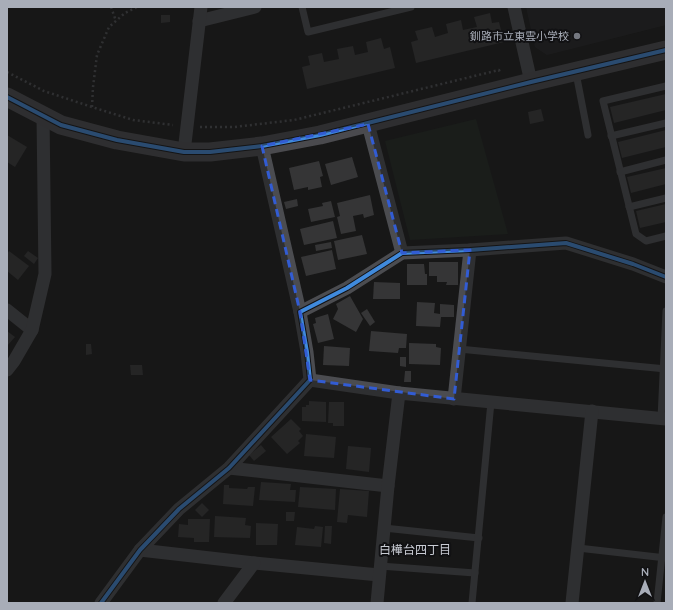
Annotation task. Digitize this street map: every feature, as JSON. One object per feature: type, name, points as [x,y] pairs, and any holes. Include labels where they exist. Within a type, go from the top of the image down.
[{"type":"street","points":[[184,152],[201,7]]},
{"type":"street","points":[[199,21],[255,7]]},
{"type":"street","points":[[514,7],[531,82]]},
{"type":"street","points":[[7,97],[61,125],[117,140],[184,152],[210,152],[262,146],[320,136],[531,82],[666,50]]},
{"type":"street","points":[[7,370],[32,330],[45,274],[43,115]]},
{"type":"street","points":[[368,124],[402,253]]},
{"type":"street","points":[[101,603],[140,550],[179,509],[229,468],[310,380],[300,312],[262,146]]},
{"type":"street","points":[[300,312],[346,288],[402,253],[566,243],[633,264],[666,277]]},
{"type":"street","points":[[454,399],[470,250]]},
{"type":"street","points":[[7,310],[32,330]]},
{"type":"street","points":[[310,380],[399,393],[663,419]]},
{"type":"street","points":[[377,603],[388,486],[399,393]]},
{"type":"street","points":[[572,603],[592,412]]},
{"type":"street","points":[[229,468],[388,486]]},
{"type":"street","points":[[140,550],[254,563],[380,570]]},
{"type":"street","points":[[224,603],[254,563]]},
{"type":"lane","points":[[302,7],[308,32],[411,7]]},
{"type":"lane","points":[[575,72],[588,135]]},
{"type":"lane","points":[[666,86],[602,101],[636,234],[646,241],[666,236]]},
{"type":"lane","points":[[611,136],[666,123]]},
{"type":"lane","points":[[620,172],[666,160]]},
{"type":"lane","points":[[629,207],[666,198]]},
{"type":"lane","points":[[663,419],[666,311]]},
{"type":"lane","points":[[459,349],[665,369]]},
{"type":"lane","points":[[472,603],[491,402]]},
{"type":"lane","points":[[657,603],[664,558],[666,517]]},
{"type":"lane","points":[[384,528],[479,538]]},
{"type":"lane","points":[[578,548],[664,558]]},
{"type":"lane","points":[[380,570],[475,573]]},
{"type":"lane","points":[[658,594],[666,595]]},
{"type":"path","points":[[111,7],[116,21]]},
{"type":"path","points":[[92,107],[97,55],[109,26],[125,12],[137,7]]},
{"type":"path","points":[[7,72],[44,91],[134,120],[187,127],[234,127],[294,120],[499,70],[502,90]]},
{"type":"highlighted area","points":[[368,124],[402,253],[470,250],[454,399],[310,380],[300,312],[262,146]]},
{"type":"shaded area","name":"釧路市立東雲小学校","points":[[526,7],[666,7],[666,25],[547,55],[535,47]]},
{"type":"shaded area","points":[[476,119],[508,234],[410,240],[385,141]]},
{"type":"building","points":[[490,13],[492,23],[499,22],[504,42],[416,63],[411,42],[418,40],[415,31],[432,27],[435,37],[448,33],[446,24],[461,20],[463,30],[477,27],[474,17]]},
{"type":"building","points":[[161,15],[170,15],[170,22],[161,23]]},
{"type":"building","points":[[381,38],[384,49],[390,47],[395,68],[307,89],[302,67],[310,65],[308,56],[322,53],[324,62],[339,59],[337,49],[353,46],[355,55],[368,52],[366,42]]},
{"type":"building","points":[[666,94],[666,110],[614,123],[610,107]]},
{"type":"building","points":[[541,109],[544,121],[530,124],[528,112]]},
{"type":"building","points":[[666,130],[666,147],[622,158],[618,142]]},
{"type":"building","points":[[7,135],[27,147],[15,167],[7,162]]},
{"type":"building","points":[[352,157],[358,177],[331,185],[325,164]]},
{"type":"building","points":[[319,161],[323,176],[320,177],[322,187],[308,190],[308,187],[294,190],[289,168]]},
{"type":"building","points":[[666,168],[666,184],[631,193],[627,177]]},
{"type":"building","points":[[370,195],[374,215],[364,218],[363,214],[353,216],[356,231],[341,234],[337,217],[340,216],[337,203]]},
{"type":"building","points":[[297,199],[298,206],[286,209],[284,202]]},
{"type":"building","points":[[331,201],[335,217],[311,222],[308,209],[323,206],[322,203]]},
{"type":"building","points":[[666,204],[666,222],[640,228],[636,211]]},
{"type":"building","points":[[333,221],[337,238],[304,245],[300,229]]},
{"type":"building","points":[[362,235],[367,254],[338,260],[334,241]]},
{"type":"building","points":[[331,242],[332,248],[316,251],[315,245]]},
{"type":"building","points":[[332,250],[336,269],[306,276],[301,257]]},
{"type":"building","points":[[9,251],[29,266],[18,280],[7,271],[7,254]]},
{"type":"building","points":[[28,251],[38,258],[34,264],[24,256]]},
{"type":"building","points":[[429,262],[458,262],[458,285],[446,285],[447,282],[437,282],[437,276],[429,276]]},
{"type":"building","points":[[407,264],[424,264],[425,274],[427,274],[427,285],[407,285]]},
{"type":"building","points":[[374,282],[400,283],[400,299],[373,299]]},
{"type":"building","points":[[350,296],[363,319],[356,332],[333,319],[338,309],[336,304]]},
{"type":"building","points":[[417,302],[435,303],[434,313],[440,314],[440,304],[454,305],[454,317],[441,317],[440,327],[416,326]]},
{"type":"building","points":[[367,309],[375,322],[370,326],[361,313]]},
{"type":"building","points":[[328,314],[334,339],[318,343],[313,324],[316,323],[315,318]]},
{"type":"building","points":[[7,331],[15,337],[7,346]]},
{"type":"building","points":[[371,331],[407,334],[406,348],[399,348],[398,353],[369,351]]},
{"type":"building","points":[[409,343],[436,344],[436,347],[441,348],[440,365],[409,364]]},
{"type":"building","points":[[86,344],[91,344],[92,354],[86,355]]},
{"type":"building","points":[[324,346],[350,348],[349,366],[323,365]]},
{"type":"building","points":[[400,357],[406,357],[406,367],[400,366]]},
{"type":"building","points":[[130,365],[142,365],[143,375],[131,375]]},
{"type":"building","points":[[405,371],[411,371],[411,382],[404,382]]},
{"type":"building","points":[[309,401],[326,402],[326,422],[302,421],[302,407],[309,405]]},
{"type":"building","points":[[329,402],[344,402],[344,426],[333,426],[333,423],[328,423]]},
{"type":"building","points":[[291,419],[301,429],[299,431],[303,436],[298,441],[300,443],[287,454],[271,437]]},
{"type":"building","points":[[306,434],[336,437],[334,458],[304,456]]},
{"type":"building","points":[[261,445],[266,451],[254,461],[249,455]]},
{"type":"building","points":[[348,446],[371,448],[369,472],[346,469]]},
{"type":"building","points":[[261,482],[291,484],[290,490],[296,490],[295,502],[259,500]]},
{"type":"building","points":[[224,485],[229,485],[229,488],[247,489],[248,487],[255,487],[253,506],[223,504]]},
{"type":"building","points":[[300,487],[336,489],[335,510],[298,507]]},
{"type":"building","points":[[340,489],[369,491],[367,517],[348,515],[347,523],[337,522]]},
{"type":"building","points":[[202,503],[209,510],[202,517],[195,510]]},
{"type":"building","points":[[286,512],[295,512],[294,521],[286,521]]},
{"type":"building","points":[[215,516],[246,518],[245,525],[251,526],[250,538],[214,537]]},
{"type":"building","points":[[188,519],[210,519],[209,542],[194,542],[194,538],[178,537],[179,524],[188,525]]},
{"type":"building","points":[[256,523],[278,524],[277,545],[256,545]]},
{"type":"building","points":[[315,526],[323,527],[321,547],[295,545],[297,527],[314,529]]},
{"type":"building","points":[[325,526],[332,526],[331,544],[324,543]]},
{"type":"cycle path","points":[[7,97],[61,125],[117,140],[184,152],[210,152],[262,146],[320,135],[666,50]]},
{"type":"cycle path","points":[[101,603],[140,550],[179,509],[229,468],[310,380],[300,312],[347,288],[402,253],[566,243],[633,264],[666,277]]},
{"type":"place","name":"釧路市立東雲小学校","points":[[577,36]]},
{"type":"district","name":"白樺台四丁目","points":[[415,550]]}]
